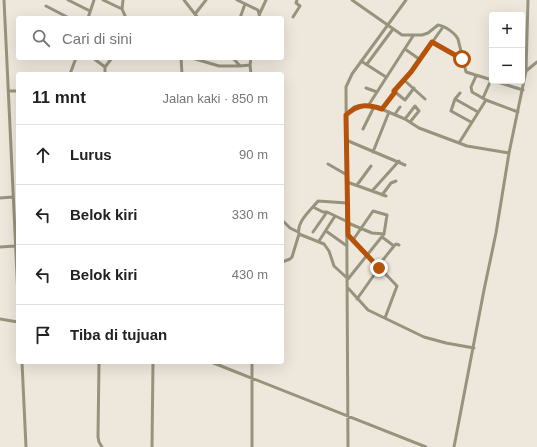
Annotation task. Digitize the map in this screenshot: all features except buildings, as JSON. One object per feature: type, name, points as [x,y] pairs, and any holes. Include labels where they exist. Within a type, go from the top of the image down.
[{"type":"street","points":[[4,0],[16,263]]},
{"type":"street","points":[[68,0],[90,11]]},
{"type":"street","points":[[89,16],[94,0]]},
{"type":"street","points":[[103,0],[122,9]]},
{"type":"street","points":[[123,0],[122,9],[124,16]]},
{"type":"street","points":[[184,0],[195,14],[206,0]]},
{"type":"street","points":[[237,0],[258,10],[260,13],[266,0]]},
{"type":"street","points":[[293,18],[300,6],[296,3],[297,0]]},
{"type":"street","points":[[352,0],[387,26],[402,35],[413,36],[428,33],[438,25],[444,27],[457,36],[466,72],[489,80]]},
{"type":"street","points":[[348,447],[348,223],[346,87],[349,78],[406,0]]},
{"type":"street","points":[[454,447],[496,233],[509,153],[523,90],[526,71],[528,0]]},
{"type":"street","points":[[241,16],[245,4]]},
{"type":"street","points":[[46,6],[65,16]]},
{"type":"street","points":[[382,109],[395,92],[394,91],[411,72],[419,59],[444,27]]},
{"type":"street","points":[[367,64],[393,29]]},
{"type":"street","points":[[368,106],[413,36]]},
{"type":"street","points":[[432,42],[462,59]]},
{"type":"street","points":[[405,48],[419,59]]},
{"type":"street","points":[[71,72],[75,60]]},
{"type":"street","points":[[96,60],[105,67]]},
{"type":"street","points":[[104,72],[105,67],[110,60]]},
{"type":"street","points":[[181,60],[182,72]]},
{"type":"street","points":[[199,60],[219,66],[250,65]]},
{"type":"street","points":[[235,60],[240,66]]},
{"type":"street","points":[[251,60],[251,72]]},
{"type":"street","points":[[362,61],[386,77]]},
{"type":"street","points":[[526,71],[537,62]]},
{"type":"street","points":[[476,76],[471,91],[485,99],[518,112]]},
{"type":"street","points":[[404,80],[425,99]]},
{"type":"street","points":[[459,143],[478,112],[491,84]]},
{"type":"street","points":[[502,84],[523,90]]},
{"type":"street","points":[[366,88],[377,92]]},
{"type":"street","points":[[395,92],[405,100],[414,88]]},
{"type":"street","points":[[8,91],[16,91]]},
{"type":"street","points":[[460,93],[455,99],[451,111],[471,122]]},
{"type":"street","points":[[455,99],[478,112]]},
{"type":"street","points":[[405,119],[415,106],[419,111],[410,122]]},
{"type":"street","points":[[346,115],[354,107],[374,107],[395,114],[419,128],[459,143],[474,148],[509,153]]},
{"type":"street","points":[[363,129],[374,107]]},
{"type":"street","points":[[395,114],[400,107]]},
{"type":"street","points":[[373,152],[389,112]]},
{"type":"street","points":[[346,140],[373,152],[380,153],[405,165]]},
{"type":"street","points":[[372,191],[398,161]]},
{"type":"street","points":[[328,164],[347,174]]},
{"type":"street","points":[[357,185],[371,166]]},
{"type":"street","points":[[382,195],[391,183],[396,181]]},
{"type":"street","points":[[347,182],[386,196]]},
{"type":"street","points":[[0,198],[13,197]]},
{"type":"street","points":[[284,261],[292,257],[303,220],[318,201],[347,203]]},
{"type":"street","points":[[313,207],[323,212],[328,212],[348,223],[372,233],[383,236],[394,246]]},
{"type":"street","points":[[348,279],[383,236],[388,216],[386,214],[373,211],[353,240]]},
{"type":"street","points":[[313,232],[328,212]]},
{"type":"street","points":[[319,241],[335,216]]},
{"type":"street","points":[[286,224],[298,233],[319,241],[327,247],[334,266],[348,279]]},
{"type":"street","points":[[317,227],[347,246]]},
{"type":"street","points":[[348,235],[397,286],[385,318]]},
{"type":"street","points":[[357,299],[394,246],[396,244],[399,245]]},
{"type":"street","points":[[0,247],[15,246]]},
{"type":"street","points":[[348,288],[368,310],[424,337],[474,348]]},
{"type":"street","points":[[0,319],[16,322]]},
{"type":"street","points":[[22,364],[26,447]]},
{"type":"street","points":[[99,364],[98,437],[102,447]]},
{"type":"street","points":[[152,447],[153,364]]},
{"type":"street","points":[[216,364],[426,447]]},
{"type":"street","points":[[252,364],[252,447]]},
{"type":"route","points":[[379,268],[348,235],[346,115],[354,107],[358,106],[368,106],[382,109],[432,42],[462,59]]}]
